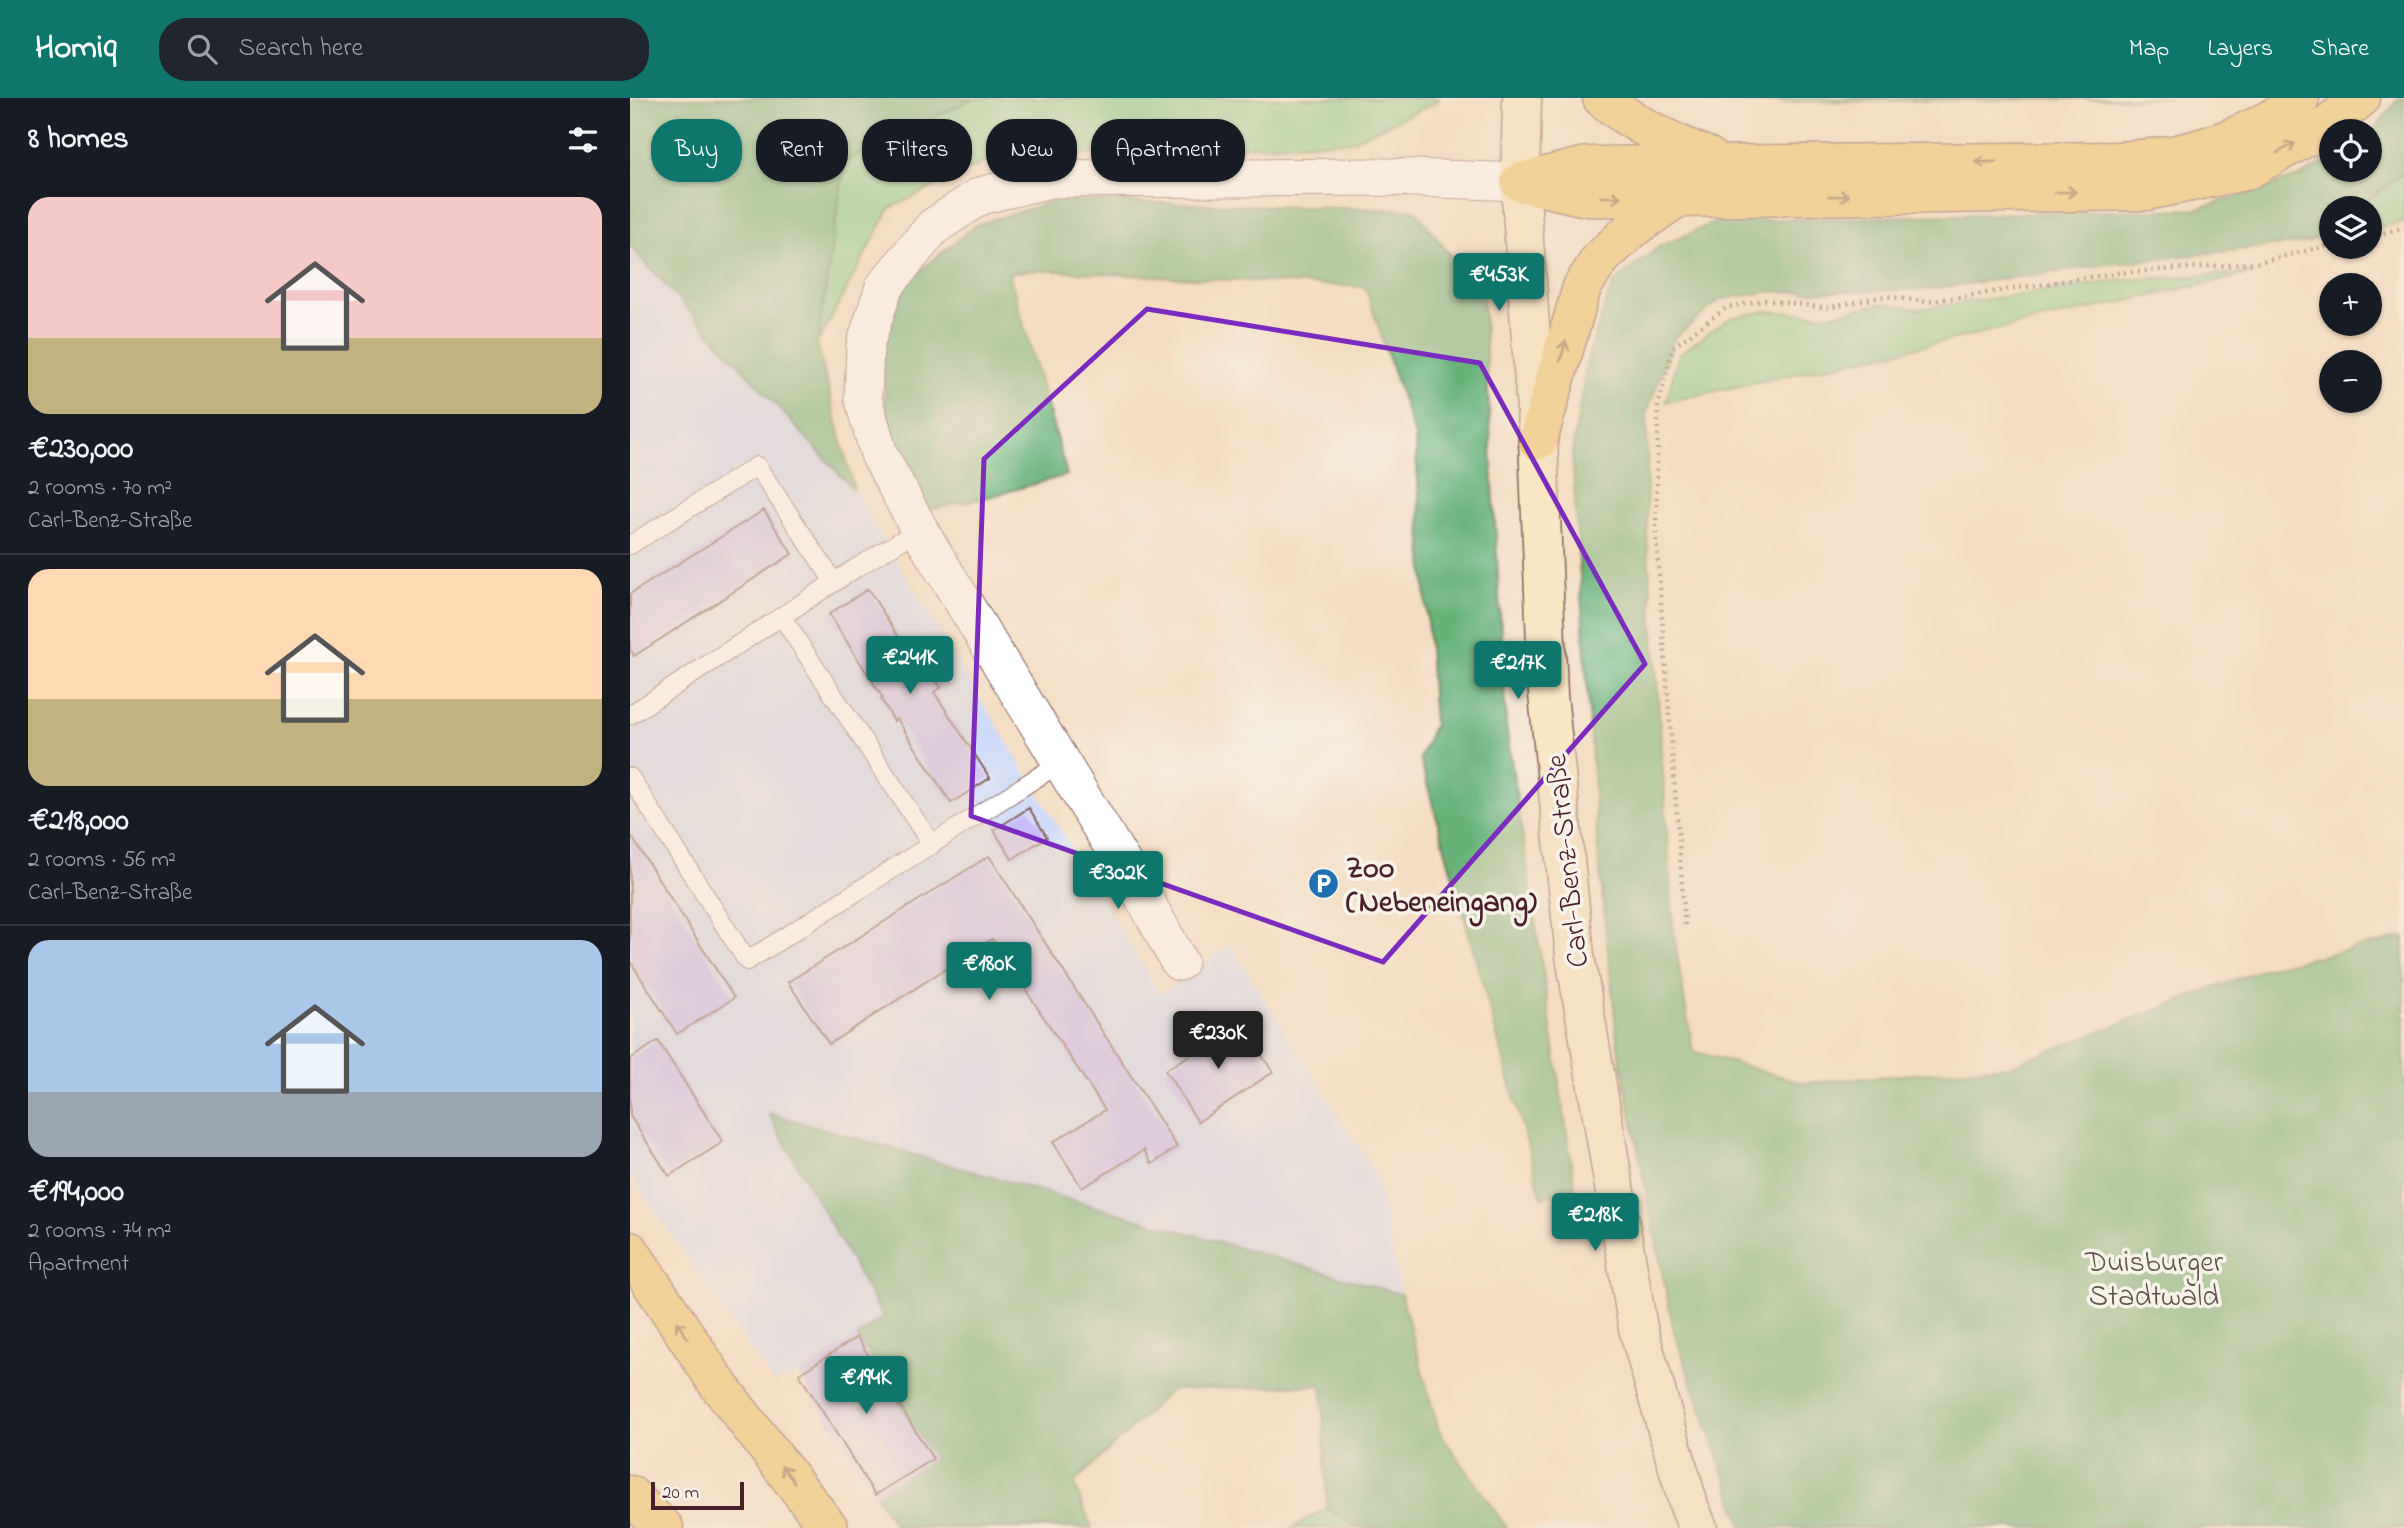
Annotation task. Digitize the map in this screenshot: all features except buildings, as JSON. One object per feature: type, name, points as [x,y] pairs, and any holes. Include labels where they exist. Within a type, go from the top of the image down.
[{"type":"highway","points":[[1602,98],[1625,118],[1663,139],[1728,164]]},
{"type":"highway","points":[[1520,182],[1587,166],[2117,161],[2176,155],[2222,141],[2287,110],[2300,98]]},
{"type":"highway","points":[[1520,182],[1586,197],[2147,191],[2245,171],[2325,127],[2361,98]]},
{"type":"highway","points":[[1538,440],[1582,287],[1600,259],[1631,230],[1677,198]]},
{"type":"highway","points":[[630,1251],[720,1387],[829,1528]]},
{"type":"highway","points":[[630,1495],[664,1528]]},
{"type":"main road","name":"Carl-Benz-Straße","points":[[1521,98],[1520,182],[1538,440],[1548,695],[1575,956],[1638,1328],[1689,1506],[1698,1528]]},
{"type":"street","points":[[1178,962],[1147,903],[920,529],[879,454],[863,398],[865,345],[884,287],[933,227],[981,196],[1050,179],[1388,177],[1520,182]]},
{"type":"lane","points":[[630,545],[757,466],[834,583]]},
{"type":"lane","points":[[630,715],[920,529]]},
{"type":"lane","points":[[782,617],[932,845]]},
{"type":"lane","points":[[630,777],[747,961],[1060,762]]},
{"type":"path","points":[[2382,233],[2404,228]]},
{"type":"path","points":[[1685,925],[1656,535],[1658,406],[1673,347],[1727,307],[1765,300],[1827,308],[1885,296],[1927,302],[2117,273],[2255,263],[2319,248]]},
{"type":"highlighted area","points":[[1147,309],[1480,363],[1645,664],[1383,962],[971,816],[984,459]]},
{"type":"shaded area","points":[[630,246],[854,490],[1160,994],[1231,945],[1377,1177],[1401,1294],[769,1113],[883,1317],[858,1338],[933,1459],[875,1495],[799,1374],[773,1382],[630,1175]]},
{"type":"green space","points":[[637,98],[974,98],[931,119],[862,119],[862,153],[848,160],[848,119],[756,119],[756,182],[842,182],[817,344],[854,490],[630,246],[630,104]]},
{"type":"green space","points":[[974,98],[1439,98],[1437,102],[1351,141],[1245,146],[1245,119],[1091,119],[1091,154],[1077,155],[1077,119],[986,119],[986,161],[972,168],[972,119],[930,119]]},
{"type":"green space","points":[[1701,98],[2172,98],[1709,103]]},
{"type":"green space","name":"Duisburger Stadtwald","points":[[2399,98],[2404,98],[2404,173],[2373,196],[2319,196],[2319,235],[2310,242],[2111,264],[1922,290],[1769,292],[1721,299],[1675,337],[1647,412],[1647,534],[1674,936],[1693,1051],[1804,1083],[2009,1066],[2266,968],[2404,937],[2404,1528],[1743,1528],[1674,1332],[1618,1048],[1598,852],[1572,454],[1587,360],[1612,285],[1658,247],[1718,221],[2196,209],[2299,177],[2319,165],[2319,182],[2382,182],[2382,119]]},
{"type":"green space","points":[[862,152],[862,182],[944,182],[890,208],[817,344],[842,182],[848,182],[848,159]]},
{"type":"green space","points":[[2404,173],[2404,222],[2382,227],[2382,196],[2373,196]]},
{"type":"green space","points":[[1056,200],[1415,210],[1483,297],[1506,726],[1575,1187],[1542,1198],[1420,758],[1434,724],[1415,436],[1365,287],[1034,270],[1009,273],[1067,475],[981,499],[926,510],[886,423],[883,348],[905,283],[976,225]]},
{"type":"green space","points":[[2255,273],[1666,402],[1679,354],[1730,318],[1766,311],[1830,315],[1884,303],[1918,309],[2123,280]]},
{"type":"green space","points":[[768,1113],[1401,1294],[1439,1431],[1507,1528],[1359,1528],[1327,1508],[1322,1385],[1171,1390],[1074,1483],[1092,1528],[897,1528],[875,1495],[933,1459],[857,1337],[883,1317]]},
{"type":"green space","points":[[1327,1508],[1359,1528],[1292,1528]]},
{"type":"place","name":"Zoo (Nebeneingang)","points":[[1323,884]]}]
